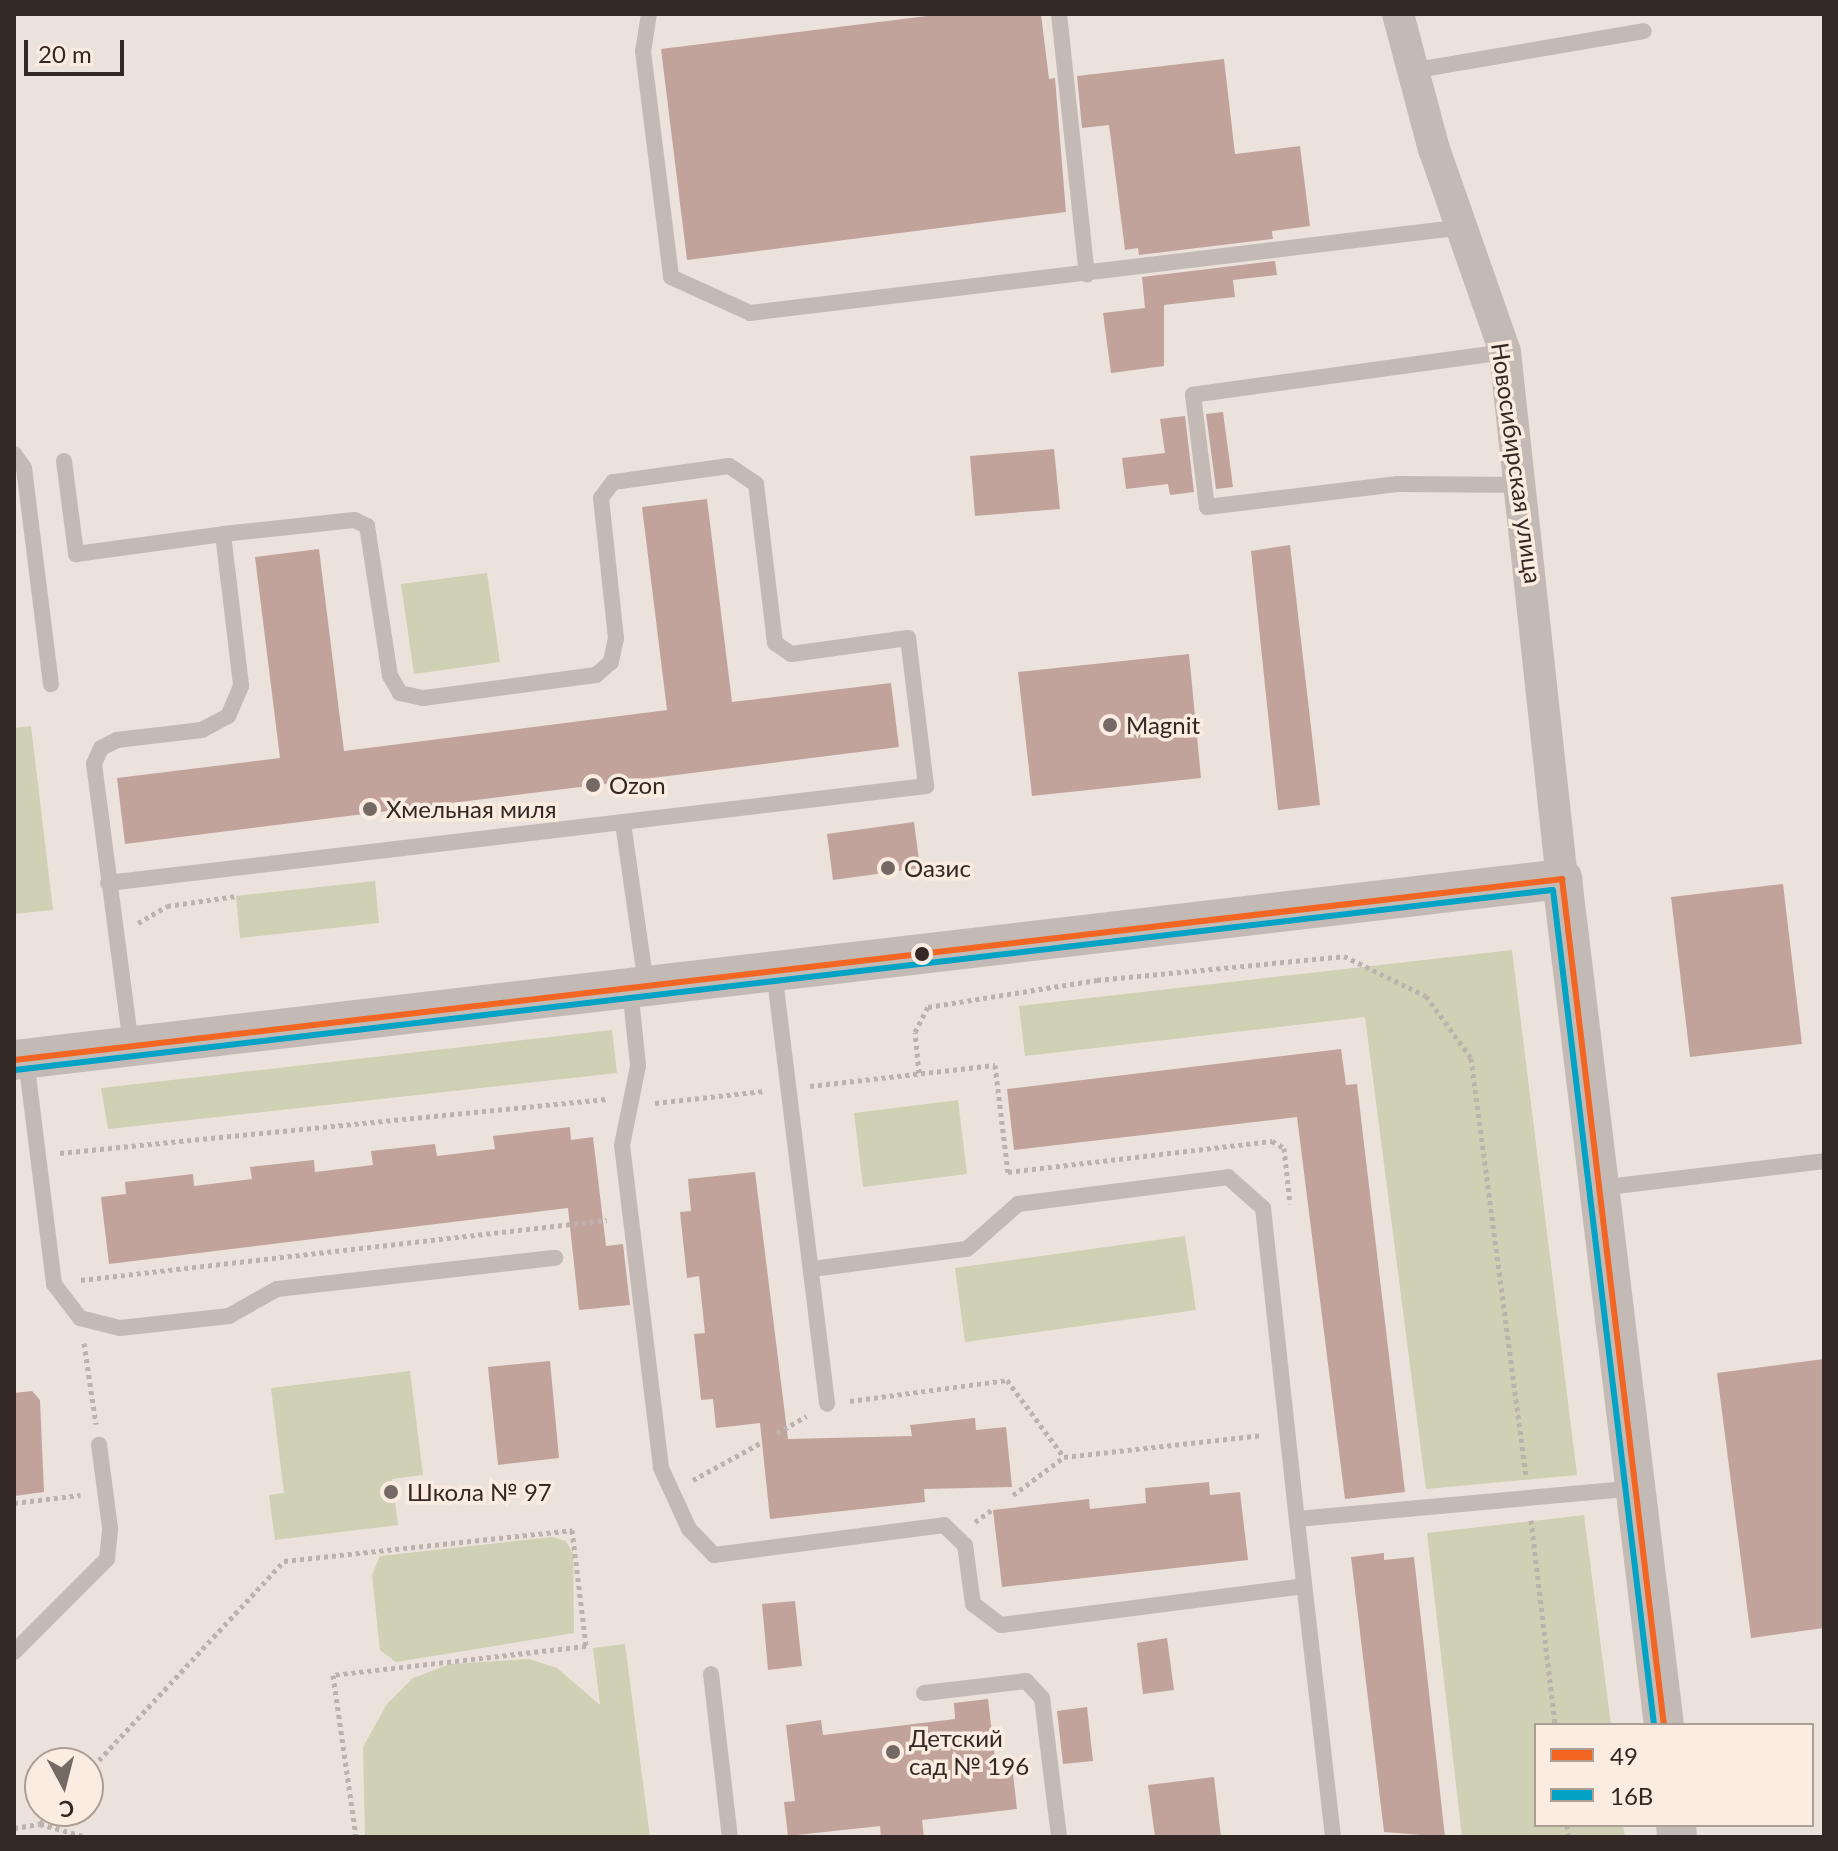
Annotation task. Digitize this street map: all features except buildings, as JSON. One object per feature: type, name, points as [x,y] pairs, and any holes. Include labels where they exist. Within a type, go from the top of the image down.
[{"type":"street","name":"Новосибирская улица","points":[[1398,14],[1411,71],[1505,352],[1524,485],[1562,879],[1664,1723]]},
{"type":"street","points":[[20,1059],[1562,879]]},
{"type":"lane","points":[[649,14],[643,51],[671,277],[750,313],[1465,226]]},
{"type":"lane","points":[[1059,14],[1087,274]]},
{"type":"lane","points":[[1411,71],[1644,31]]},
{"type":"lane","points":[[1505,352],[1193,395],[1207,507],[1398,484],[1524,485]]},
{"type":"lane","points":[[14,454],[24,468],[51,684]]},
{"type":"lane","points":[[64,461],[76,554],[354,520],[367,526],[390,676],[400,693],[423,698],[596,675],[611,662],[616,638],[601,498],[613,482],[729,466],[745,472],[756,484],[775,643],[791,654],[908,638],[926,786],[108,883]]},
{"type":"lane","points":[[131,1045],[94,764],[101,748],[202,730],[228,716],[241,686],[223,534]]},
{"type":"lane","points":[[623,823],[638,986],[638,1066],[622,1145],[661,1468],[689,1529],[714,1555],[944,1525],[965,1545],[973,1604],[1001,1625],[1304,1586]]},
{"type":"lane","points":[[774,971],[827,1404]]},
{"type":"lane","points":[[20,1059],[54,1284],[80,1318],[120,1328],[229,1316],[277,1289],[555,1258]]},
{"type":"lane","points":[[1599,1188],[1824,1161]]},
{"type":"lane","points":[[812,1269],[967,1249],[1018,1204],[1228,1177],[1263,1208],[1333,1837]]},
{"type":"lane","points":[[14,1652],[107,1559],[105,1492],[99,1445]]},
{"type":"lane","points":[[1297,1519],[1635,1488]]},
{"type":"lane","points":[[711,1674],[730,1837]]},
{"type":"lane","points":[[924,1693],[1026,1681],[1042,1698],[1059,1837]]},
{"type":"path","points":[[137,936],[149,912],[236,896]]},
{"type":"path","points":[[919,1073],[915,1032],[928,1007],[1097,980],[1344,956],[1426,996],[1471,1058],[1477,1085],[1555,1723]]},
{"type":"path","points":[[55,1166],[70,1156],[603,1098],[630,1106],[995,1065],[1008,1172],[1272,1141],[1284,1148],[1291,1209]]},
{"type":"path","points":[[603,1098],[605,1113]]},
{"type":"path","points":[[69,1281],[618,1219]]},
{"type":"path","points":[[80,1318],[99,1445]]},
{"type":"path","points":[[777,1433],[827,1404],[1007,1380],[1064,1457]]},
{"type":"path","points":[[1013,1495],[1064,1457],[1288,1432]]},
{"type":"path","points":[[672,1491],[762,1442]]},
{"type":"path","points":[[14,1503],[105,1492]]},
{"type":"path","points":[[104,1755],[284,1561],[572,1530],[586,1646],[333,1675],[356,1837]]},
{"type":"path","points":[[51,1827],[87,1837]]},
{"type":"green space","points":[[487,573],[500,662],[414,674],[401,584]]},
{"type":"green space","points":[[31,726],[53,910],[14,914],[14,728]]},
{"type":"green space","points":[[375,881],[379,923],[240,938],[236,896]]},
{"type":"green space","points":[[1512,950],[1577,1475],[1426,1489],[1365,1017],[1025,1056],[1019,1006]]},
{"type":"green space","points":[[612,1030],[617,1073],[108,1129],[101,1088]]},
{"type":"green space","points":[[958,1100],[967,1174],[863,1187],[854,1113]]},
{"type":"green space","points":[[1185,1236],[1196,1310],[965,1342],[955,1268]]},
{"type":"green space","points":[[410,1371],[423,1475],[392,1479],[398,1525],[275,1540],[269,1495],[284,1493],[271,1388]]},
{"type":"green space","points":[[1584,1515],[1611,1723],[1534,1723],[1534,1827],[1623,1827],[1625,1837],[1462,1837],[1427,1533]]},
{"type":"green space","points":[[552,1537],[566,1541],[573,1554],[574,1633],[396,1662],[380,1650],[372,1575],[380,1556]]},
{"type":"green space","points":[[625,1644],[650,1837],[365,1837],[363,1747],[387,1704],[413,1678],[450,1664],[529,1659],[557,1668],[600,1705],[593,1648]]},
{"type":"transit line","name":"49","points":[[14,1060],[1562,879],[1664,1723]]},
{"type":"transit line","name":"16В","points":[[15,1070],[1553,890],[1654,1723]]},
{"type":"place","name":"Magnit","points":[[1110,725]]},
{"type":"place","name":"Ozon","points":[[593,785]]},
{"type":"place","name":"Хмельная миля","points":[[370,809]]},
{"type":"place","name":"Оазис","points":[[888,868]]},
{"type":"place","name":"Школа № 97","points":[[391,1492]]},
{"type":"place","name":"Детский сад № 196","points":[[893,1752]]}]
